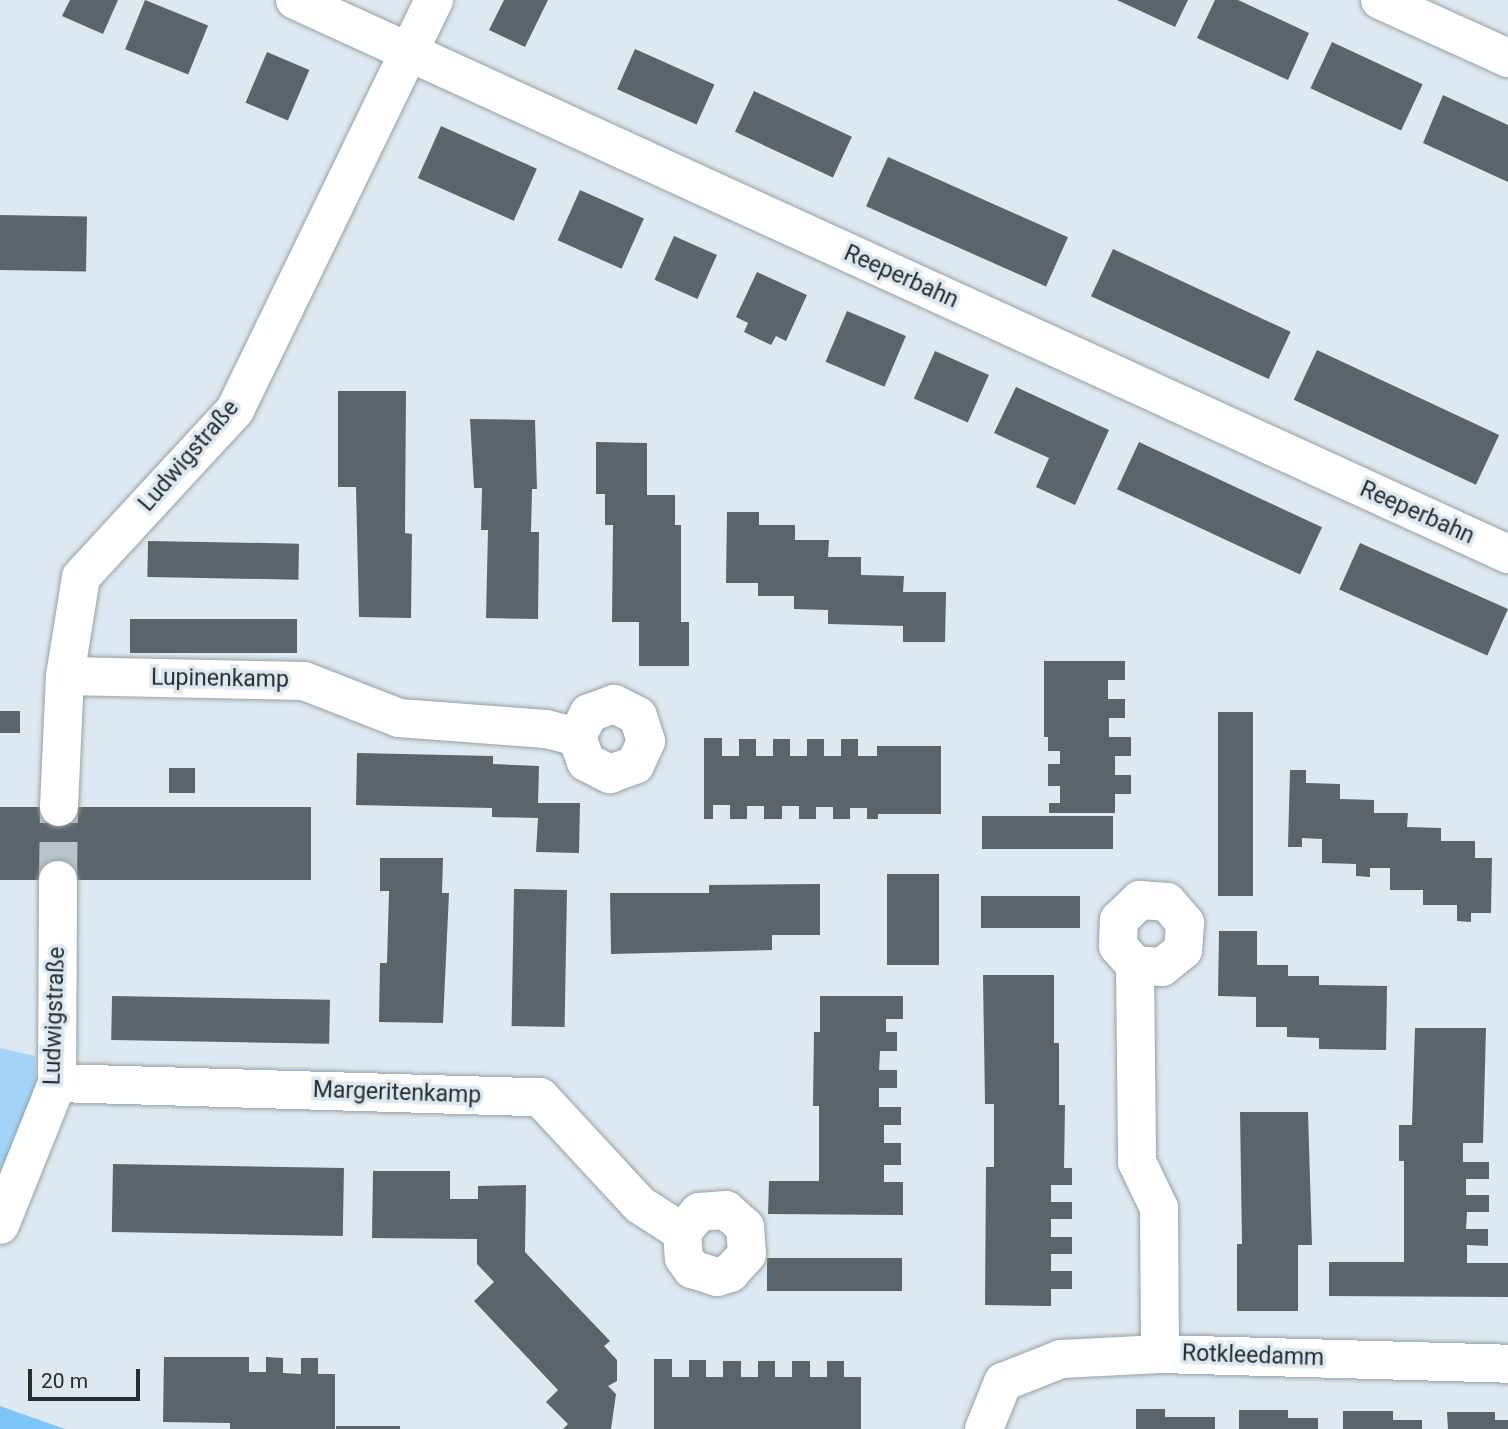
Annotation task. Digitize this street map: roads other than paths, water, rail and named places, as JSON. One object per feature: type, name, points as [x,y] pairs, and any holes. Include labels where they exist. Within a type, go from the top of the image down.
[{"type":"street","name":"Reeperbahn","points":[[295,0],[1508,554]]},
{"type":"street","name":"Ludwigstraße","points":[[59,807],[65,676],[81,577],[235,410],[434,0]]},
{"type":"street","points":[[1380,0],[1508,58]]},
{"type":"street","name":"Lupinenkamp","points":[[65,676],[304,681],[399,718],[547,729],[577,737]]},
{"type":"street","name":"Ludwigstraße","points":[[0,1225],[57,1083],[58,880]]},
{"type":"street","points":[[1135,965],[1137,1162],[1159,1208],[1160,1354]]},
{"type":"street","name":"Margeritenkamp","points":[[57,1083],[540,1097],[640,1205],[682,1232]]},
{"type":"street","name":"Rotkleedamm","points":[[984,1429],[1003,1382],[1061,1359],[1160,1354],[1508,1364]]},
{"type":"tunnel","points":[[58,880],[59,807]]}]
